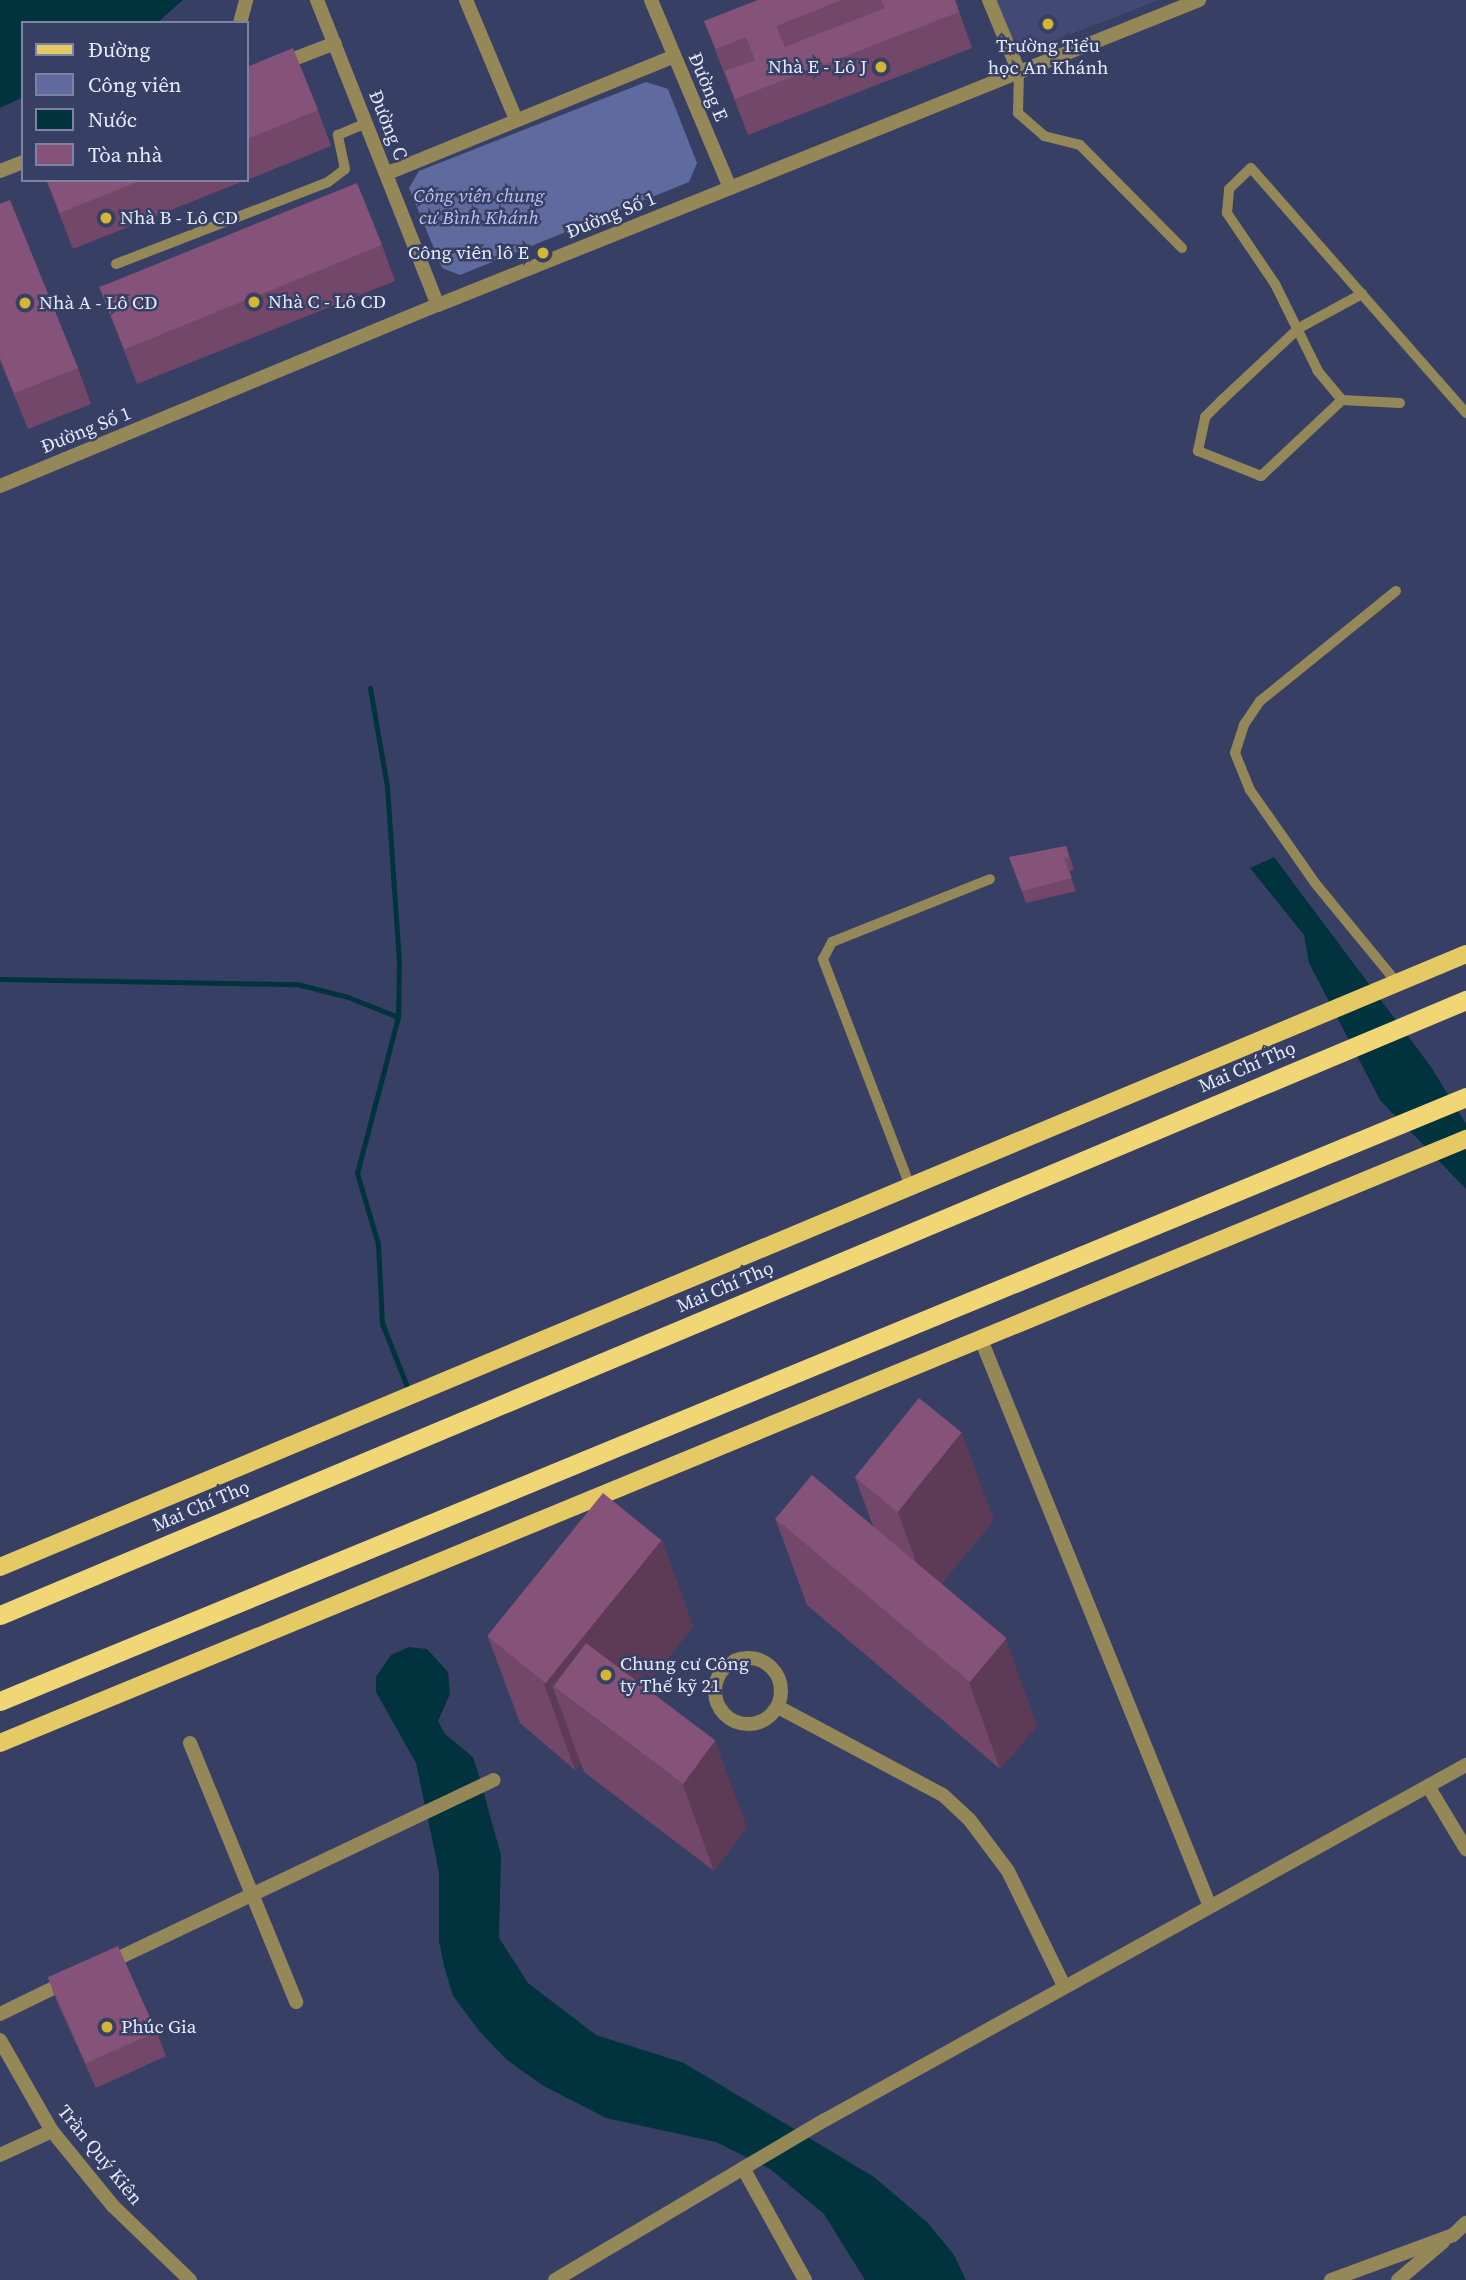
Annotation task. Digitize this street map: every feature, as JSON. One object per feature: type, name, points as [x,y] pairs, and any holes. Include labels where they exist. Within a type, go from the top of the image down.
[{"type":"highway","name":"Mai Chí Thọ","points":[[0,1615],[1466,1000]]},
{"type":"highway","points":[[0,1701],[1466,1097]]},
{"type":"main road","name":"Mai Chí Thọ","points":[[0,1567],[1466,954]]},
{"type":"main road","points":[[0,1743],[982,1342],[1466,1139]]},
{"type":"street","points":[[241,21],[246,0]]},
{"type":"street","name":"Đường C","points":[[317,0],[438,304]]},
{"type":"street","points":[[466,0],[515,117]]},
{"type":"street","name":"Đường E","points":[[651,0],[730,188]]},
{"type":"street","points":[[989,0],[1018,72]]},
{"type":"street","name":"Đường Số 1","points":[[0,486],[438,304],[1199,0]]},
{"type":"street","points":[[248,77],[335,43]]},
{"type":"street","points":[[388,173],[515,117],[674,56]]},
{"type":"street","points":[[0,171],[21,163]]},
{"type":"street","points":[[982,1342],[1209,1904]]},
{"type":"street","points":[[743,1658],[766,1663],[781,1683],[778,1707],[760,1723],[736,1723],[718,1706],[715,1694],[722,1671],[743,1658]]},
{"type":"street","points":[[778,1707],[943,1795],[969,1819],[1008,1871],[1064,1986]]},
{"type":"street","points":[[190,1744],[249,1895],[296,2001]]},
{"type":"street","points":[[555,2280],[825,2120],[1209,1904],[1466,1765]]},
{"type":"street","points":[[0,2014],[494,1780]]},
{"type":"street","points":[[1428,1786],[1466,1849]]},
{"type":"street","name":"Trần Quý Kiên","points":[[0,2040],[52,2131],[113,2206],[190,2280]]},
{"type":"street","points":[[0,2155],[52,2131]]},
{"type":"street","points":[[748,2165],[805,2280]]},
{"type":"street","points":[[1398,2280],[1466,2223]]},
{"type":"street","points":[[1331,2280],[1452,2235]]},
{"type":"lane","points":[[1018,72],[1018,113],[1044,136],[1080,145],[1182,248]]},
{"type":"lane","points":[[116,264],[328,182],[345,169],[338,135],[366,122]]},
{"type":"lane","points":[[1342,400],[1318,371],[1299,328],[1227,213],[1229,190],[1251,168],[1465,408]]},
{"type":"lane","points":[[1362,294],[1299,328],[1205,417],[1198,450],[1261,476],[1342,400],[1400,403]]},
{"type":"lane","points":[[1396,591],[1260,701],[1244,724],[1235,753],[1250,790],[1308,873],[1397,983]]},
{"type":"lane","points":[[911,1186],[823,959],[832,942],[990,878]]},
{"type":"shaded area","name":"Trường Tiểu học An Khánh","points":[[990,0],[1159,0],[1022,53],[1009,49]]},
{"type":"green space","name":"Công viên chung cư Bình Khánh","points":[[646,82],[668,89],[697,163],[689,182],[460,275],[442,268],[409,188],[419,171]]},
{"type":"water","points":[[0,0],[183,0],[159,21],[21,21],[21,98],[0,108]]},
{"type":"water","points":[[1274,857],[1431,1067],[1466,1124],[1466,1189],[1380,1100],[1309,963],[1304,935],[1250,868]]},
{"type":"water","points":[[409,1647],[427,1649],[448,1672],[450,1694],[438,1721],[445,1734],[473,1757],[501,1855],[499,1938],[528,1983],[596,2035],[684,2063],[874,2177],[928,2223],[954,2255],[966,2280],[865,2280],[824,2214],[770,2169],[716,2142],[606,2118],[542,2085],[506,2059],[480,2032],[453,1996],[444,1966],[439,1941],[439,1872],[416,1763],[376,1692],[376,1677],[391,1655]]},
{"type":"building","points":[[758,0],[842,0],[776,26],[785,47],[885,8],[881,0],[955,0],[959,12],[735,99],[725,71],[755,60],[746,37],[716,49],[704,21]]},
{"type":"building","points":[[293,48],[318,110],[248,139],[248,67]]},
{"type":"building","points":[[48,182],[137,182],[60,213]]},
{"type":"building","points":[[357,183],[382,245],[124,349],[99,287]]},
{"type":"building","name":"Nhà A - Lô CD","points":[[10,200],[78,368],[14,393],[0,357],[0,204]]},
{"type":"building","points":[[1066,846],[1069,857],[1064,859],[1072,878],[1022,891],[1009,857]]},
{"type":"building","points":[[919,1398],[962,1433],[898,1512],[855,1477]]},
{"type":"building","points":[[812,1475],[1007,1638],[970,1682],[775,1519]]},
{"type":"building","points":[[603,1493],[661,1540],[545,1683],[487,1636]]},
{"type":"building","points":[[586,1643],[715,1740],[683,1784],[554,1686]]},
{"type":"building","points":[[118,1946],[156,2032],[86,2063],[48,1977]]},
{"type":"waterway","points":[[370,688],[387,786],[399,962],[398,1017],[357,1173],[378,1244],[382,1323],[410,1394]]},
{"type":"waterway","points":[[0,979],[297,984],[348,997],[398,1017]]},
{"type":"place","name":"Trường Tiểu học An Khánh","points":[[1048,24]]},
{"type":"place","name":"Nhà E - Lô J","points":[[881,67]]},
{"type":"place","name":"Nhà B - Lô CD","points":[[106,218]]},
{"type":"place","name":"Công viên lô E","points":[[543,253]]},
{"type":"place","name":"Nhà C - Lô CD","points":[[254,302]]},
{"type":"place","name":"Nhà A - Lô CD","points":[[25,303]]},
{"type":"place","name":"Chung cư Công ty Thế kỹ 21","points":[[606,1675]]},
{"type":"place","name":"Phúc Gia","points":[[107,2027]]}]
